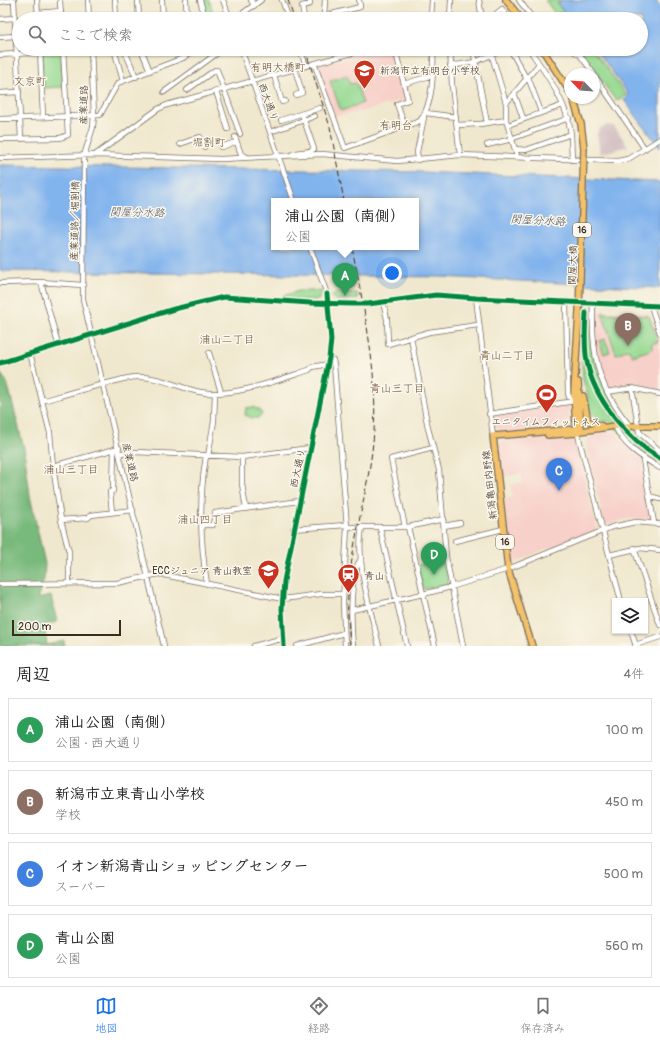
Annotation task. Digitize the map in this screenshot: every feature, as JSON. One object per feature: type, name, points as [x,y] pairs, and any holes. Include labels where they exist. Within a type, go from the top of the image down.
[{"type":"main road","points":[[506,0],[515,12]]},
{"type":"main road","points":[[547,56],[564,83]]},
{"type":"main road","name":"関屋大橋","points":[[575,104],[581,124],[584,148],[577,365]]},
{"type":"main road","name":"16","points":[[577,365],[575,400],[578,431]]},
{"type":"main road","name":"16","points":[[577,365],[578,431]]},
{"type":"main road","points":[[578,380],[588,421],[607,427]]},
{"type":"main road","name":"新潟亀田内野線","points":[[532,646],[508,569],[493,437],[578,431],[615,426],[660,426]]},
{"type":"street","points":[[0,2],[14,0],[15,12]]},
{"type":"street","points":[[37,0],[38,12],[61,11],[60,0]]},
{"type":"street","points":[[88,0],[89,12]]},
{"type":"street","points":[[115,0],[116,12]]},
{"type":"street","points":[[138,0],[139,12]]},
{"type":"street","points":[[162,0],[163,12]]},
{"type":"street","points":[[186,0],[187,12]]},
{"type":"street","points":[[200,0],[203,12]]},
{"type":"street","points":[[223,0],[227,12]]},
{"type":"street","points":[[250,0],[254,6]]},
{"type":"street","points":[[245,12],[261,0]]},
{"type":"street","points":[[282,0],[286,12]]},
{"type":"street","points":[[303,12],[302,6],[310,4],[310,0]]},
{"type":"street","points":[[324,12],[325,0]]},
{"type":"street","points":[[340,12],[360,7],[359,0]]},
{"type":"street","points":[[431,12],[432,0]]},
{"type":"street","points":[[450,12],[451,0]]},
{"type":"street","points":[[479,0],[481,12]]},
{"type":"street","points":[[519,0],[528,12]]},
{"type":"street","points":[[498,12],[502,8],[505,12]]},
{"type":"street","points":[[0,19],[12,18]]},
{"type":"street","points":[[0,37],[12,36]]},
{"type":"street","points":[[0,55],[12,54]]},
{"type":"street","points":[[17,56],[21,140]]},
{"type":"street","points":[[40,56],[43,117]]},
{"type":"street","points":[[0,140],[60,138],[68,134],[63,56]]},
{"type":"street","name":"産業道路","points":[[84,158],[93,126],[94,115],[91,56]]},
{"type":"street","points":[[116,56],[123,81]]},
{"type":"street","points":[[127,56],[136,77]]},
{"type":"street","points":[[144,56],[150,71]]},
{"type":"street","points":[[0,120],[94,115],[101,113],[115,86],[123,81],[186,56]]},
{"type":"street","points":[[164,92],[214,56]]},
{"type":"street","name":"西大通り","points":[[243,56],[293,198]]},
{"type":"street","points":[[302,56],[306,66]]},
{"type":"street","points":[[95,155],[158,109],[167,105],[340,56]]},
{"type":"street","points":[[397,56],[408,100],[397,104],[404,127]]},
{"type":"street","points":[[418,160],[417,152],[433,76],[433,56]]},
{"type":"street","points":[[450,56],[460,154]]},
{"type":"street","points":[[474,56],[487,123]]},
{"type":"street","points":[[450,66],[475,62],[491,56],[506,104],[507,122],[517,156]]},
{"type":"street","points":[[514,56],[525,76],[528,77],[541,112]]},
{"type":"street","points":[[534,56],[563,105],[569,118],[572,134],[572,160]]},
{"type":"street","points":[[581,56],[590,68]]},
{"type":"street","points":[[314,63],[345,148],[417,123],[425,115],[456,117]]},
{"type":"street","points":[[506,104],[539,64]]},
{"type":"street","points":[[295,69],[302,93],[296,95]]},
{"type":"street","points":[[187,90],[217,70],[240,134]]},
{"type":"street","points":[[274,75],[282,102],[285,101]]},
{"type":"street","points":[[404,84],[433,76]]},
{"type":"street","points":[[600,83],[645,149]]},
{"type":"street","points":[[0,93],[19,92]]},
{"type":"street","points":[[216,92],[228,129]]},
{"type":"street","points":[[514,93],[524,118]]},
{"type":"street","points":[[457,125],[507,122],[563,105]]},
{"type":"street","points":[[280,120],[320,108]]},
{"type":"street","points":[[291,156],[296,152],[311,151],[314,149],[301,113]]},
{"type":"street","points":[[270,132],[315,116]]},
{"type":"street","points":[[487,145],[512,139],[569,118]]},
{"type":"street","points":[[515,149],[526,150],[572,134]]},
{"type":"street","points":[[180,144],[200,137],[204,147]]},
{"type":"street","points":[[0,158],[84,158],[95,155],[186,159],[280,159],[291,156],[322,154],[397,162],[460,154],[572,160],[628,159],[660,139]]},
{"type":"street","points":[[222,147],[236,140],[241,154],[249,158]]},
{"type":"street","name":"産業道路／堀割橋","points":[[82,284],[84,158]]},
{"type":"street","name":"西大通り","points":[[284,646],[284,581],[293,530],[328,364],[331,340],[327,294],[311,250]]},
{"type":"street","points":[[40,282],[58,344]]},
{"type":"street","points":[[0,283],[40,282],[82,284]]},
{"type":"street","name":"産業道路","points":[[82,284],[84,310],[92,334],[104,384],[164,646]]},
{"type":"street","points":[[0,363],[30,352],[174,309],[224,297],[368,304],[436,295],[660,306]]},
{"type":"street","points":[[476,298],[478,325],[493,437]]},
{"type":"street","points":[[383,302],[387,319],[388,344],[429,332],[478,325]]},
{"type":"street","points":[[566,302],[568,393],[569,397],[575,400]]},
{"type":"street","points":[[593,303],[592,329],[594,352],[599,373],[615,407],[630,426]]},
{"type":"street","points":[[651,306],[660,333]]},
{"type":"street","points":[[410,338],[439,470],[446,557],[462,646]]},
{"type":"street","points":[[30,352],[50,433],[52,466],[61,520],[69,552],[69,583]]},
{"type":"street","points":[[209,353],[221,392]]},
{"type":"street","points":[[329,358],[333,360],[334,365],[347,526],[343,594],[345,646]]},
{"type":"street","points":[[42,399],[46,400],[104,384],[138,377],[152,378],[200,392],[215,393],[235,391],[268,384],[309,370],[312,366],[328,364]]},
{"type":"street","points":[[607,392],[632,388],[660,394]]},
{"type":"street","points":[[632,388],[639,432],[660,451]]},
{"type":"street","points":[[207,584],[201,525],[202,485],[214,421],[215,393]]},
{"type":"street","points":[[489,414],[575,400]]},
{"type":"street","points":[[615,426],[620,436],[644,458],[660,468]]},
{"type":"street","points":[[578,431],[602,532],[621,598]]},
{"type":"street","points":[[654,445],[660,445]]},
{"type":"street","points":[[52,466],[118,450],[242,457],[310,448]]},
{"type":"street","points":[[433,448],[391,459],[435,646]]},
{"type":"street","points":[[112,512],[110,492],[113,491],[118,450]]},
{"type":"street","points":[[242,457],[242,484],[246,508]]},
{"type":"street","points":[[644,458],[643,460],[654,523]]},
{"type":"street","points":[[649,496],[660,499]]},
{"type":"street","points":[[201,525],[213,525],[215,513],[299,501]]},
{"type":"street","points":[[61,520],[88,518],[91,515],[133,510]]},
{"type":"street","points":[[293,530],[347,526],[362,528],[406,527],[444,519]]},
{"type":"street","points":[[352,610],[451,587],[508,569],[612,527],[636,522],[660,524]]},
{"type":"street","points":[[444,526],[460,523]]},
{"type":"street","points":[[362,528],[360,542],[361,559],[379,646]]},
{"type":"street","points":[[380,528],[407,646]]},
{"type":"street","points":[[455,541],[503,528]]},
{"type":"street","points":[[609,555],[634,548],[660,550]]},
{"type":"street","points":[[634,548],[660,625]]},
{"type":"street","points":[[353,646],[352,610],[354,582],[357,563],[361,559]]},
{"type":"street","points":[[0,584],[117,583],[159,574],[283,599],[321,594],[343,594]]},
{"type":"street","points":[[297,646],[344,633]]},
{"type":"street","points":[[632,634],[635,646],[660,637]]},
{"type":"street","points":[[254,646],[284,638]]},
{"type":"shaded area","name":"新潟市立有明台小学校","points":[[352,56],[396,56],[406,99],[368,110],[335,116],[316,66]]},
{"type":"shaded area","points":[[608,125],[614,126],[628,146],[600,154],[597,133],[600,128]]},
{"type":"shaded area","points":[[599,311],[649,313],[660,342],[660,390],[633,384],[609,390],[601,372],[596,351],[595,314]]},
{"type":"shaded area","points":[[569,404],[570,414],[568,422],[562,425],[544,429],[503,432],[495,427],[493,421],[493,416]]},
{"type":"shaded area","points":[[614,432],[642,459],[651,518],[627,519],[607,524],[604,523],[586,442],[592,434]]},
{"type":"shaded area","points":[[569,436],[575,441],[597,529],[595,532],[550,549],[545,549],[512,564],[510,563],[508,528],[503,500],[513,497],[510,485],[523,482],[521,473],[499,478],[497,448],[503,441],[539,437],[554,439]]},
{"type":"green space","points":[[201,0],[209,0],[213,12],[205,12]]},
{"type":"green space","points":[[545,0],[561,0],[557,3],[563,12],[554,12]]},
{"type":"green space","points":[[42,56],[61,56],[63,87],[44,88]]},
{"type":"green space","points":[[584,56],[598,56],[626,95],[616,101],[600,79],[600,68],[593,68]]},
{"type":"green space","points":[[347,75],[350,84],[356,83],[363,103],[341,111],[330,81]]},
{"type":"green space","points":[[298,291],[321,291],[321,295],[318,300],[289,300],[283,296]]},
{"type":"green space","points":[[339,293],[357,293],[358,299],[336,300],[332,297],[332,295]]},
{"type":"green space","points":[[587,307],[592,309],[595,362],[623,420],[660,452],[660,466],[638,451],[608,421],[600,422],[588,411],[588,396],[583,380],[582,360]]},
{"type":"green space","points":[[602,313],[649,316],[658,342],[651,344],[653,349],[632,356],[629,349],[616,354]]},
{"type":"green space","points":[[605,339],[610,352],[604,354],[599,341]]},
{"type":"green space","points":[[0,373],[7,382],[24,448],[30,496],[45,564],[44,579],[37,599],[51,596],[57,622],[44,625],[47,645],[64,641],[65,646],[0,646]]},
{"type":"green space","points":[[253,407],[261,411],[262,414],[258,418],[252,418],[245,415],[246,408]]},
{"type":"green space","points":[[443,559],[449,584],[423,589],[418,565]]},
{"type":"water","points":[[562,0],[656,0],[660,6],[660,148],[624,100],[628,94],[601,56],[648,56],[648,12],[563,12],[558,4]]},
{"type":"water","name":"関屋分水路","points":[[0,165],[422,172],[660,182],[660,288],[439,277],[0,271]]},
{"type":"railway","points":[[288,0],[292,12]]},
{"type":"railway","points":[[307,56],[330,127],[343,198]]},
{"type":"railway","points":[[350,646],[348,595],[352,556],[371,461],[375,418],[373,369],[370,344],[353,250]]},
{"type":"cycle path","points":[[284,646],[282,609],[284,581],[329,358],[331,340],[327,294]]},
{"type":"cycle path","points":[[0,363],[174,309],[224,297],[310,303],[368,304],[436,295],[660,306]]},
{"type":"cycle path","points":[[586,313],[586,356],[591,376],[597,390],[614,417],[636,441],[660,458]]},
{"type":"place","name":"新潟市立有明台小学校","points":[[365,90]]},
{"type":"place","name":"浦山公園（南側）","points":[[345,296]]},
{"type":"place","name":"新潟市立東青山小学校","points":[[628,346]]},
{"type":"place","name":"エニタイムフィットネス","points":[[546,414]]},
{"type":"place","name":"イオン新潟青山ショッピングセンター","points":[[559,491]]},
{"type":"place","name":"青山公園","points":[[434,575]]},
{"type":"place","name":"ECCジュニア 青山教室","points":[[268,590]]},
{"type":"place","name":"青山","points":[[348,594]]},
{"type":"district","name":"有明大橋町","points":[[278,67]]},
{"type":"district","name":"文京町","points":[[30,81]]},
{"type":"district","name":"有明台","points":[[396,125]]},
{"type":"district","name":"堀割町","points":[[209,142]]},
{"type":"district","name":"浦山二丁目","points":[[227,339]]},
{"type":"district","name":"青山二丁目","points":[[507,355]]},
{"type":"district","name":"青山三丁目","points":[[397,388]]},
{"type":"district","name":"浦山三丁目","points":[[71,469]]},
{"type":"district","name":"浦山四丁目","points":[[205,519]]}]
